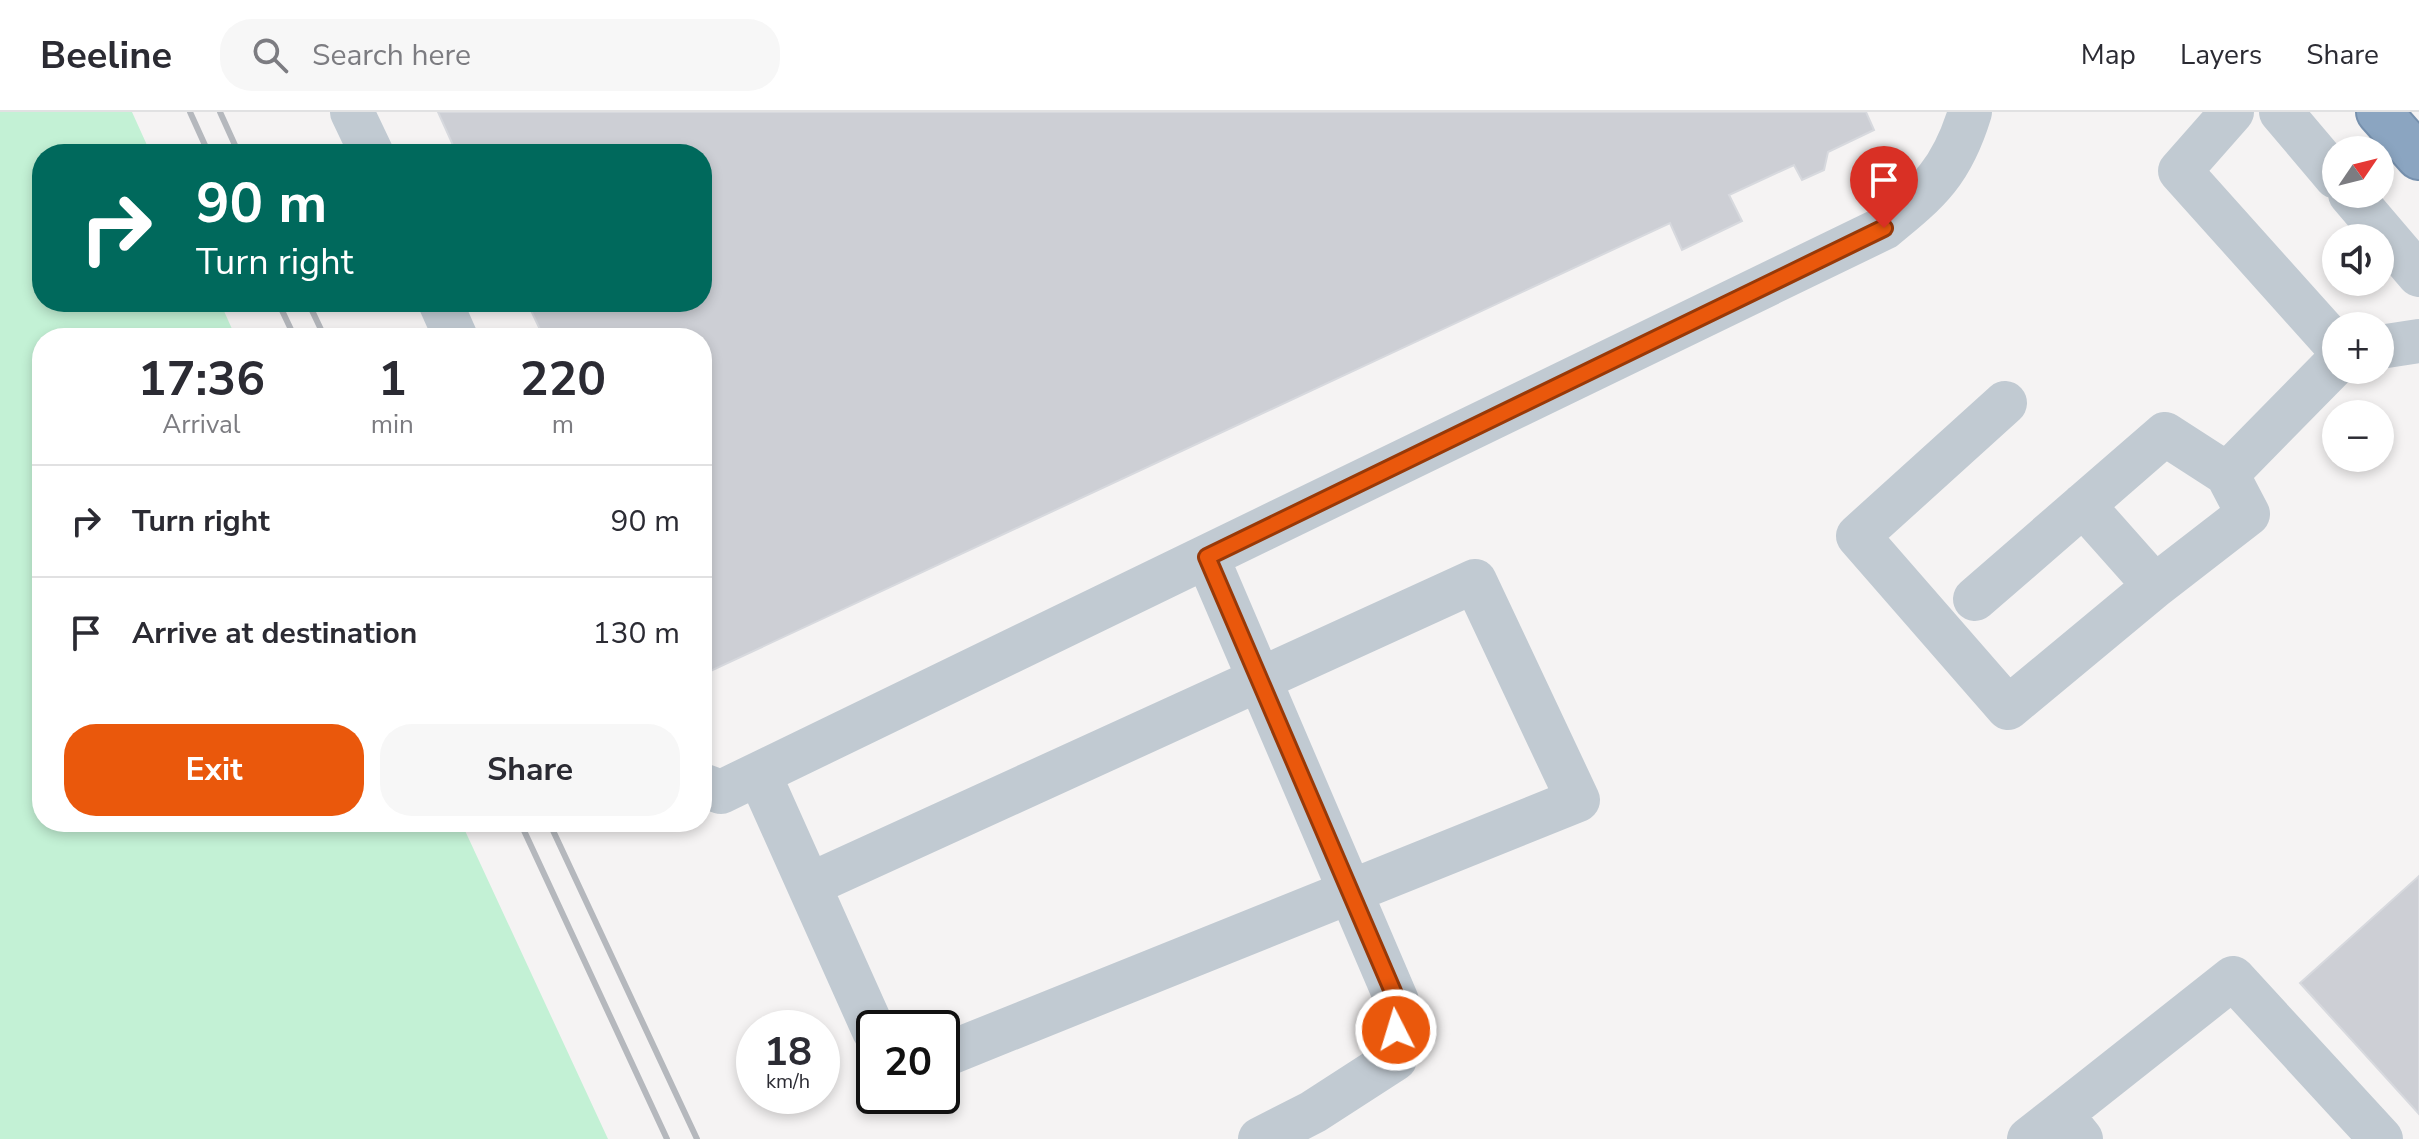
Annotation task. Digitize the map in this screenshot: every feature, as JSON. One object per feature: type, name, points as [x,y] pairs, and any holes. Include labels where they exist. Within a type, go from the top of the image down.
[{"type":"highway","points":[[2379,112],[2419,157]]},
{"type":"lane","points":[[352,112],[367,144]]},
{"type":"lane","points":[[712,789],[721,792],[759,774],[1884,228],[1932,190],[1961,141],[1970,112]]},
{"type":"lane","points":[[2232,112],[2180,171],[2322,329]]},
{"type":"lane","points":[[2281,112],[2322,160]]},
{"type":"lane","points":[[2362,208],[2419,275]]},
{"type":"lane","points":[[2394,345],[2419,341]]},
{"type":"lane","points":[[2227,474],[2322,377]]},
{"type":"lane","points":[[1975,599],[2165,434],[2227,474],[2248,514],[2155,586],[2008,708],[1858,536],[2005,403]]},
{"type":"lane","points":[[2083,505],[2155,586]]},
{"type":"lane","points":[[1207,557],[1397,1001],[1395,1059],[1313,1112],[1260,1139]]},
{"type":"lane","points":[[809,885],[1475,581],[1578,800],[960,1049]]},
{"type":"lane","points":[[759,774],[865,1010]]},
{"type":"lane","points":[[2057,1131],[2233,978],[2381,1139]]},
{"type":"green space","points":[[0,112],[132,112],[146,144],[32,144],[32,312],[224,312],[232,328],[32,328],[32,832],[466,832],[608,1139],[0,1139]]},
{"type":"building","points":[[438,112],[1866,112],[1874,130],[1828,152],[1824,170],[1802,180],[1794,165],[1729,195],[1742,221],[1682,250],[1670,223],[712,670],[712,328],[539,328],[532,312],[712,312],[712,144],[452,144]]},
{"type":"building","points":[[2419,876],[2419,1114],[2300,983]]},
{"type":"railway","points":[[190,112],[204,144]]},
{"type":"railway","points":[[220,112],[234,144]]},
{"type":"railway","points":[[283,312],[290,328]]},
{"type":"railway","points":[[313,312],[320,328]]},
{"type":"railway","points":[[525,832],[667,1139]]},
{"type":"railway","points":[[554,832],[697,1139]]},
{"type":"route","points":[[1396,1030],[1397,1001],[1207,557],[1884,228]]}]
